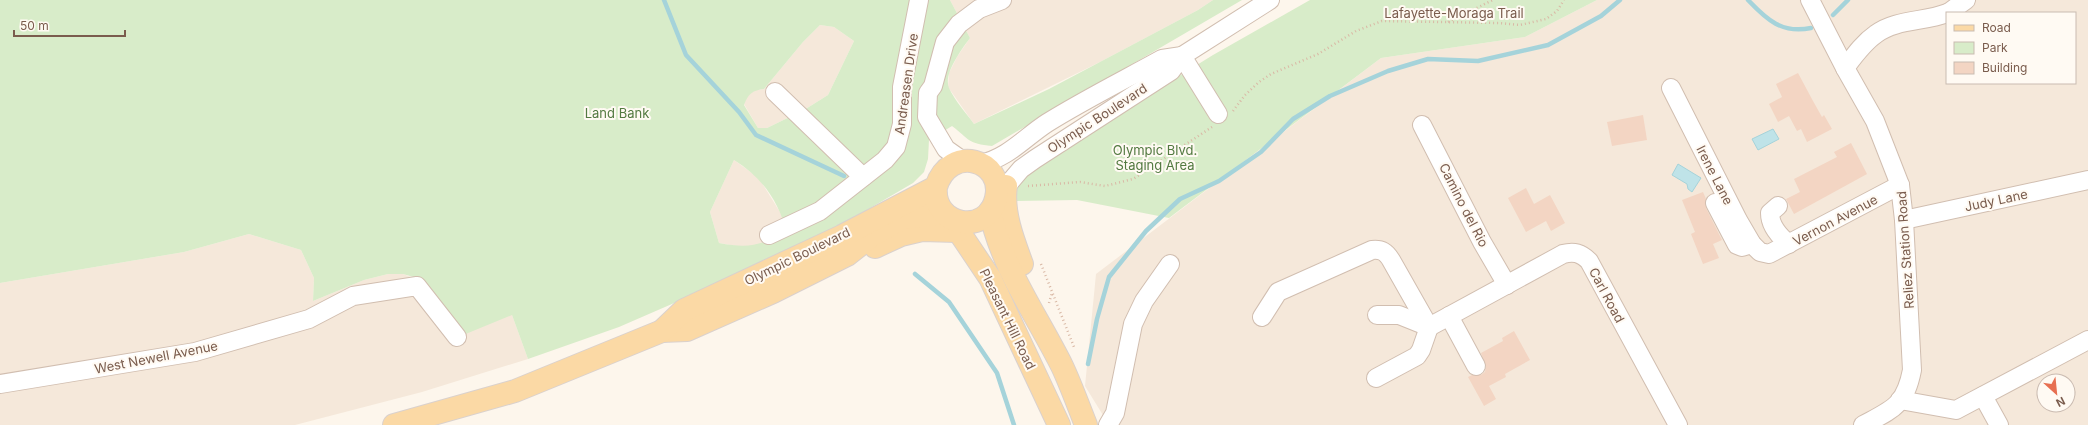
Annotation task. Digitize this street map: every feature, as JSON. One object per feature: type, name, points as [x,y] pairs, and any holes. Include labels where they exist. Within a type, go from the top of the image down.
[{"type":"main road","points":[[950,220],[936,201],[954,166],[991,172],[997,192],[1005,195],[1005,205],[1014,244],[1062,366]]},
{"type":"main road","name":"Olympic Boulevard","points":[[662,331],[684,310],[842,236],[954,166]]},
{"type":"main road","name":"Olympic Boulevard","points":[[394,425],[515,391],[662,331],[687,330],[773,292],[847,256],[867,250],[901,235],[915,232],[950,220],[971,222],[981,218],[1005,195]]},
{"type":"main road","name":"Pleasant Hill Road","points":[[1005,195],[997,240],[1009,268],[1062,366],[1086,425]]},
{"type":"main road","name":"Pleasant Hill Road","points":[[950,220],[990,278],[1059,425]]},
{"type":"street","name":"Andreasen Drive","points":[[768,235],[820,211],[885,160],[896,147],[902,124],[902,88],[919,0]]},
{"type":"street","points":[[954,166],[933,125],[927,117],[928,93],[933,86],[945,42],[959,24],[979,9],[1002,0]]},
{"type":"street","name":"Olympic Boulevard","points":[[1005,195],[1021,169],[1171,71],[1182,56],[1270,0]]},
{"type":"street","name":"Reliez Station Road","points":[[1810,0],[1845,68],[1875,121],[1900,185],[1904,220],[1912,370],[1909,387],[1896,408],[1864,425]]},
{"type":"street","points":[[1948,12],[1966,0]]},
{"type":"street","points":[[1845,68],[1863,44],[1876,33],[1895,25],[1946,13]]},
{"type":"street","points":[[1182,56],[1222,117]]},
{"type":"street","name":"Olympic Boulevard","points":[[954,166],[993,161],[1003,156],[1046,124],[1162,59],[1182,56]]},
{"type":"street","name":"Irene Lane","points":[[1671,88],[1719,184],[1752,244]]},
{"type":"street","points":[[775,92],[863,177]]},
{"type":"street","name":"Camino del Rio","points":[[1422,125],[1482,242],[1507,284]]},
{"type":"street","name":"Judy Lane","points":[[1904,220],[2088,180]]},
{"type":"street","name":"Vernon Avenue","points":[[1752,244],[1760,252],[1769,254],[1900,185]]},
{"type":"street","points":[[1715,203],[1737,245],[1742,247],[1752,244]]},
{"type":"street","points":[[1778,206],[1770,213],[1770,218],[1779,236],[1789,244]]},
{"type":"street","points":[[1262,317],[1278,292],[1372,250],[1379,249],[1386,253],[1391,260],[1429,327],[1421,350],[1417,356],[1376,378]]},
{"type":"street","name":"Carl Road","points":[[1429,327],[1563,254],[1570,252],[1583,255],[1589,261],[1678,425]]},
{"type":"street","points":[[1108,425],[1115,413],[1133,324],[1144,301],[1170,264]]},
{"type":"street","name":"West Newell Avenue","points":[[0,384],[195,352],[309,319],[353,296],[417,286],[457,337]]},
{"type":"street","points":[[1377,315],[1399,315],[1429,327]]},
{"type":"street","points":[[1449,316],[1476,366]]},
{"type":"street","points":[[1900,400],[1956,410],[2088,340]]},
{"type":"street","points":[[1983,396],[1999,425]]},
{"type":"path","points":[[1447,22],[1493,0]]},
{"type":"path","name":"Lafayette-Moraga Trail","points":[[1005,195],[1052,183],[1080,182],[1104,186],[1133,179],[1222,117],[1259,82],[1271,74],[1318,54],[1356,30],[1382,21],[1520,25],[1536,22],[1557,11],[1564,0]]},
{"type":"shaded area","points":[[950,0],[1213,0],[1198,10],[1100,62],[974,124],[948,87],[949,73],[957,57],[970,38]]},
{"type":"shaded area","points":[[1597,0],[2088,0],[2088,425],[1109,425],[1085,386],[1096,274],[1381,58],[1525,37]]},
{"type":"shaded area","points":[[820,25],[834,27],[854,41],[828,95],[804,110],[767,128],[758,128],[744,104],[747,96],[755,90],[764,89],[803,42]]},
{"type":"shaded area","points":[[734,160],[759,178],[783,217],[787,233],[755,246],[737,246],[719,243],[710,212]]},
{"type":"shaded area","points":[[249,234],[301,250],[314,278],[313,301],[364,280],[388,274],[403,274],[512,315],[528,359],[422,392],[295,425],[0,425],[0,283],[184,252]]},
{"type":"green space","name":"Land Bank","points":[[0,0],[950,0],[970,38],[962,48],[951,69],[948,82],[949,88],[954,98],[974,124],[1049,89],[1198,10],[1213,0],[1242,0],[992,146],[978,144],[969,140],[952,126],[929,140],[928,159],[924,172],[913,183],[843,224],[688,297],[619,327],[528,359],[512,315],[456,338],[417,278],[403,274],[388,274],[364,280],[313,301],[314,278],[301,250],[249,234],[184,252],[0,283]],"holes":[[[820,25],[834,27],[854,41],[828,95],[804,110],[767,128],[758,128],[744,105],[747,98],[751,93],[764,89],[803,42]],[[734,160],[753,174],[768,191],[784,222],[787,233],[754,245],[739,246],[719,243],[710,212]]]},
{"type":"green space","name":"Olympic Blvd. Staging Area","points":[[1310,0],[1597,0],[1525,37],[1381,58],[1169,218],[1077,200],[1011,201],[1013,192],[1026,175],[1055,153],[1213,55]]},
{"type":"water","points":[[1773,129],[1779,139],[1758,150],[1752,139]]},
{"type":"water","points":[[1678,164],[1701,178],[1692,192],[1688,189],[1687,184],[1672,175]]},
{"type":"building","points":[[1798,73],[1822,117],[1824,115],[1832,129],[1807,142],[1801,129],[1797,131],[1789,116],[1778,122],[1769,104],[1782,97],[1776,84]]},
{"type":"building","points":[[1643,115],[1647,140],[1612,146],[1607,122]]},
{"type":"building","points":[[1851,143],[1867,174],[1794,214],[1786,199],[1800,192],[1794,179],[1837,157],[1834,152]]},
{"type":"building","points":[[1526,188],[1534,204],[1550,195],[1565,223],[1551,231],[1546,221],[1526,232],[1508,198]]},
{"type":"building","points":[[1703,192],[1706,199],[1706,208],[1722,240],[1713,244],[1719,258],[1703,264],[1691,234],[1695,232],[1682,200]]},
{"type":"building","points":[[1514,331],[1530,360],[1505,374],[1506,377],[1489,386],[1496,399],[1484,406],[1468,377],[1472,375],[1481,375],[1485,372],[1486,366],[1481,353],[1503,341],[1502,338]]},
{"type":"waterway","points":[[664,0],[686,55],[739,112],[756,135],[844,176]]},
{"type":"waterway","points":[[1088,364],[1097,319],[1109,277],[1146,231],[1180,199],[1219,181],[1261,152],[1293,119],[1330,96],[1388,71],[1428,59],[1478,61],[1548,45],[1601,16],[1620,0]]},
{"type":"waterway","points":[[1748,0],[1762,14],[1776,24],[1792,29],[1811,28]]},
{"type":"waterway","points":[[1833,15],[1848,0]]},
{"type":"waterway","points":[[915,274],[949,302],[997,373],[1014,425]]}]
